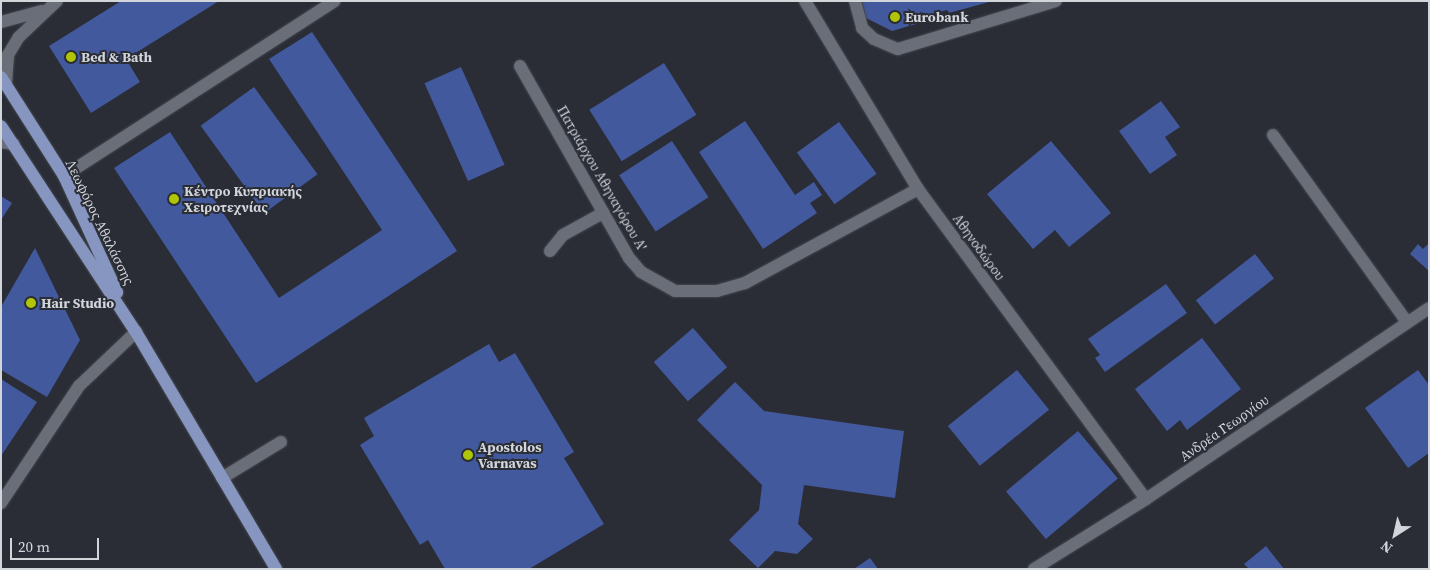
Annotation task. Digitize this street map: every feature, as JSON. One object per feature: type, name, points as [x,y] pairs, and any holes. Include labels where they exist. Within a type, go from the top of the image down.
[{"type":"main road","name":"Λεωφόρος Αθαλάσσης","points":[[4,80],[64,176],[136,332]]},
{"type":"main road","name":"Λεωφόρος Αθαλάσσης","points":[[1,126],[8,143],[136,332],[276,569]]},
{"type":"street","points":[[4,80],[8,55],[19,37],[46,9],[57,1]]},
{"type":"street","points":[[64,176],[334,1]]},
{"type":"street","name":"Αθηνοδώρου","points":[[805,1],[918,189],[1146,499]]},
{"type":"street","points":[[855,1],[862,28],[874,39],[898,49],[1056,1]]},
{"type":"street","points":[[1,22],[46,9]]},
{"type":"street","name":"Πατριάρχου Αθηναγόρου Α'","points":[[520,66],[603,213],[641,272],[675,292],[710,292],[745,283],[918,189]]},
{"type":"street","points":[[1273,135],[1406,321]]},
{"type":"street","points":[[550,251],[563,235],[603,213]]},
{"type":"street","name":"Ανδρέα Γεωργίου","points":[[1034,569],[1146,499],[1406,321],[1429,308]]},
{"type":"street","points":[[1,502],[79,386],[136,332]]},
{"type":"street","points":[[222,478],[282,442]]},
{"type":"building","points":[[121,1],[219,1],[126,59],[140,82],[91,113],[49,46]]},
{"type":"building","name":"Eurobank","points":[[862,1],[989,2],[949,13],[947,10],[925,16],[926,21],[892,31],[866,18]]},
{"type":"building","name":"Κέντρο Κυπριακής Χειροτεχνίας","points":[[312,32],[457,251],[256,383],[114,168],[170,132],[279,298],[382,230],[269,59]]},
{"type":"building","points":[[664,63],[696,115],[622,161],[589,110]]},
{"type":"building","points":[[461,67],[505,165],[468,181],[424,83]]},
{"type":"building","points":[[254,87],[317,174],[264,213],[201,126]]},
{"type":"building","points":[[1161,101],[1180,127],[1165,137],[1177,155],[1150,174],[1119,131]]},
{"type":"building","points":[[745,121],[795,195],[814,182],[822,195],[810,203],[817,213],[763,249],[699,152]]},
{"type":"building","points":[[839,122],[877,174],[835,204],[797,153]]},
{"type":"building","points":[[672,141],[708,197],[656,232],[619,175]]},
{"type":"building","points":[[1051,141],[1111,213],[1069,247],[1055,230],[1033,249],[987,194]]},
{"type":"building","points":[[1,196],[12,203],[1,220]]},
{"type":"building","points":[[1429,243],[1429,271],[1410,254],[1418,244],[1423,249]]},
{"type":"building","points":[[35,248],[80,340],[47,397],[1,370],[1,307]]},
{"type":"building","points":[[1255,254],[1274,278],[1215,325],[1196,300]]},
{"type":"building","points":[[1166,284],[1187,313],[1105,372],[1095,358],[1100,355],[1088,339]]},
{"type":"building","points":[[693,328],[727,367],[688,401],[654,362]]},
{"type":"building","points":[[1202,338],[1241,389],[1187,430],[1180,420],[1167,431],[1135,389]]},
{"type":"building","name":"Apostolos Varnavas","points":[[489,344],[499,362],[515,353],[574,452],[564,458],[604,524],[529,569],[445,569],[428,540],[420,545],[360,445],[374,436],[364,418]]},
{"type":"building","points":[[1017,370],[1049,410],[980,466],[948,426]]},
{"type":"building","points":[[1418,370],[1429,385],[1429,453],[1408,468],[1365,408]]},
{"type":"building","points":[[1,379],[37,402],[1,456]]},
{"type":"building","points":[[735,382],[764,411],[904,431],[895,498],[804,485],[798,524],[813,539],[797,554],[775,551],[758,568],[729,540],[759,510],[762,485],[697,420]]},
{"type":"building","points":[[1078,431],[1118,478],[1046,539],[1006,491]]},
{"type":"building","points":[[1266,546],[1284,569],[1249,569],[1244,564]]},
{"type":"building","points":[[870,558],[878,569],[854,569]]},
{"type":"place","name":"Eurobank","points":[[895,17]]},
{"type":"place","name":"Bed & Bath","points":[[71,57]]},
{"type":"place","name":"Κέντρο Κυπριακής Χειροτεχνίας","points":[[174,199]]},
{"type":"place","name":"Hair Studio","points":[[31,303]]},
{"type":"place","name":"Apostolos Varnavas","points":[[468,455]]}]
